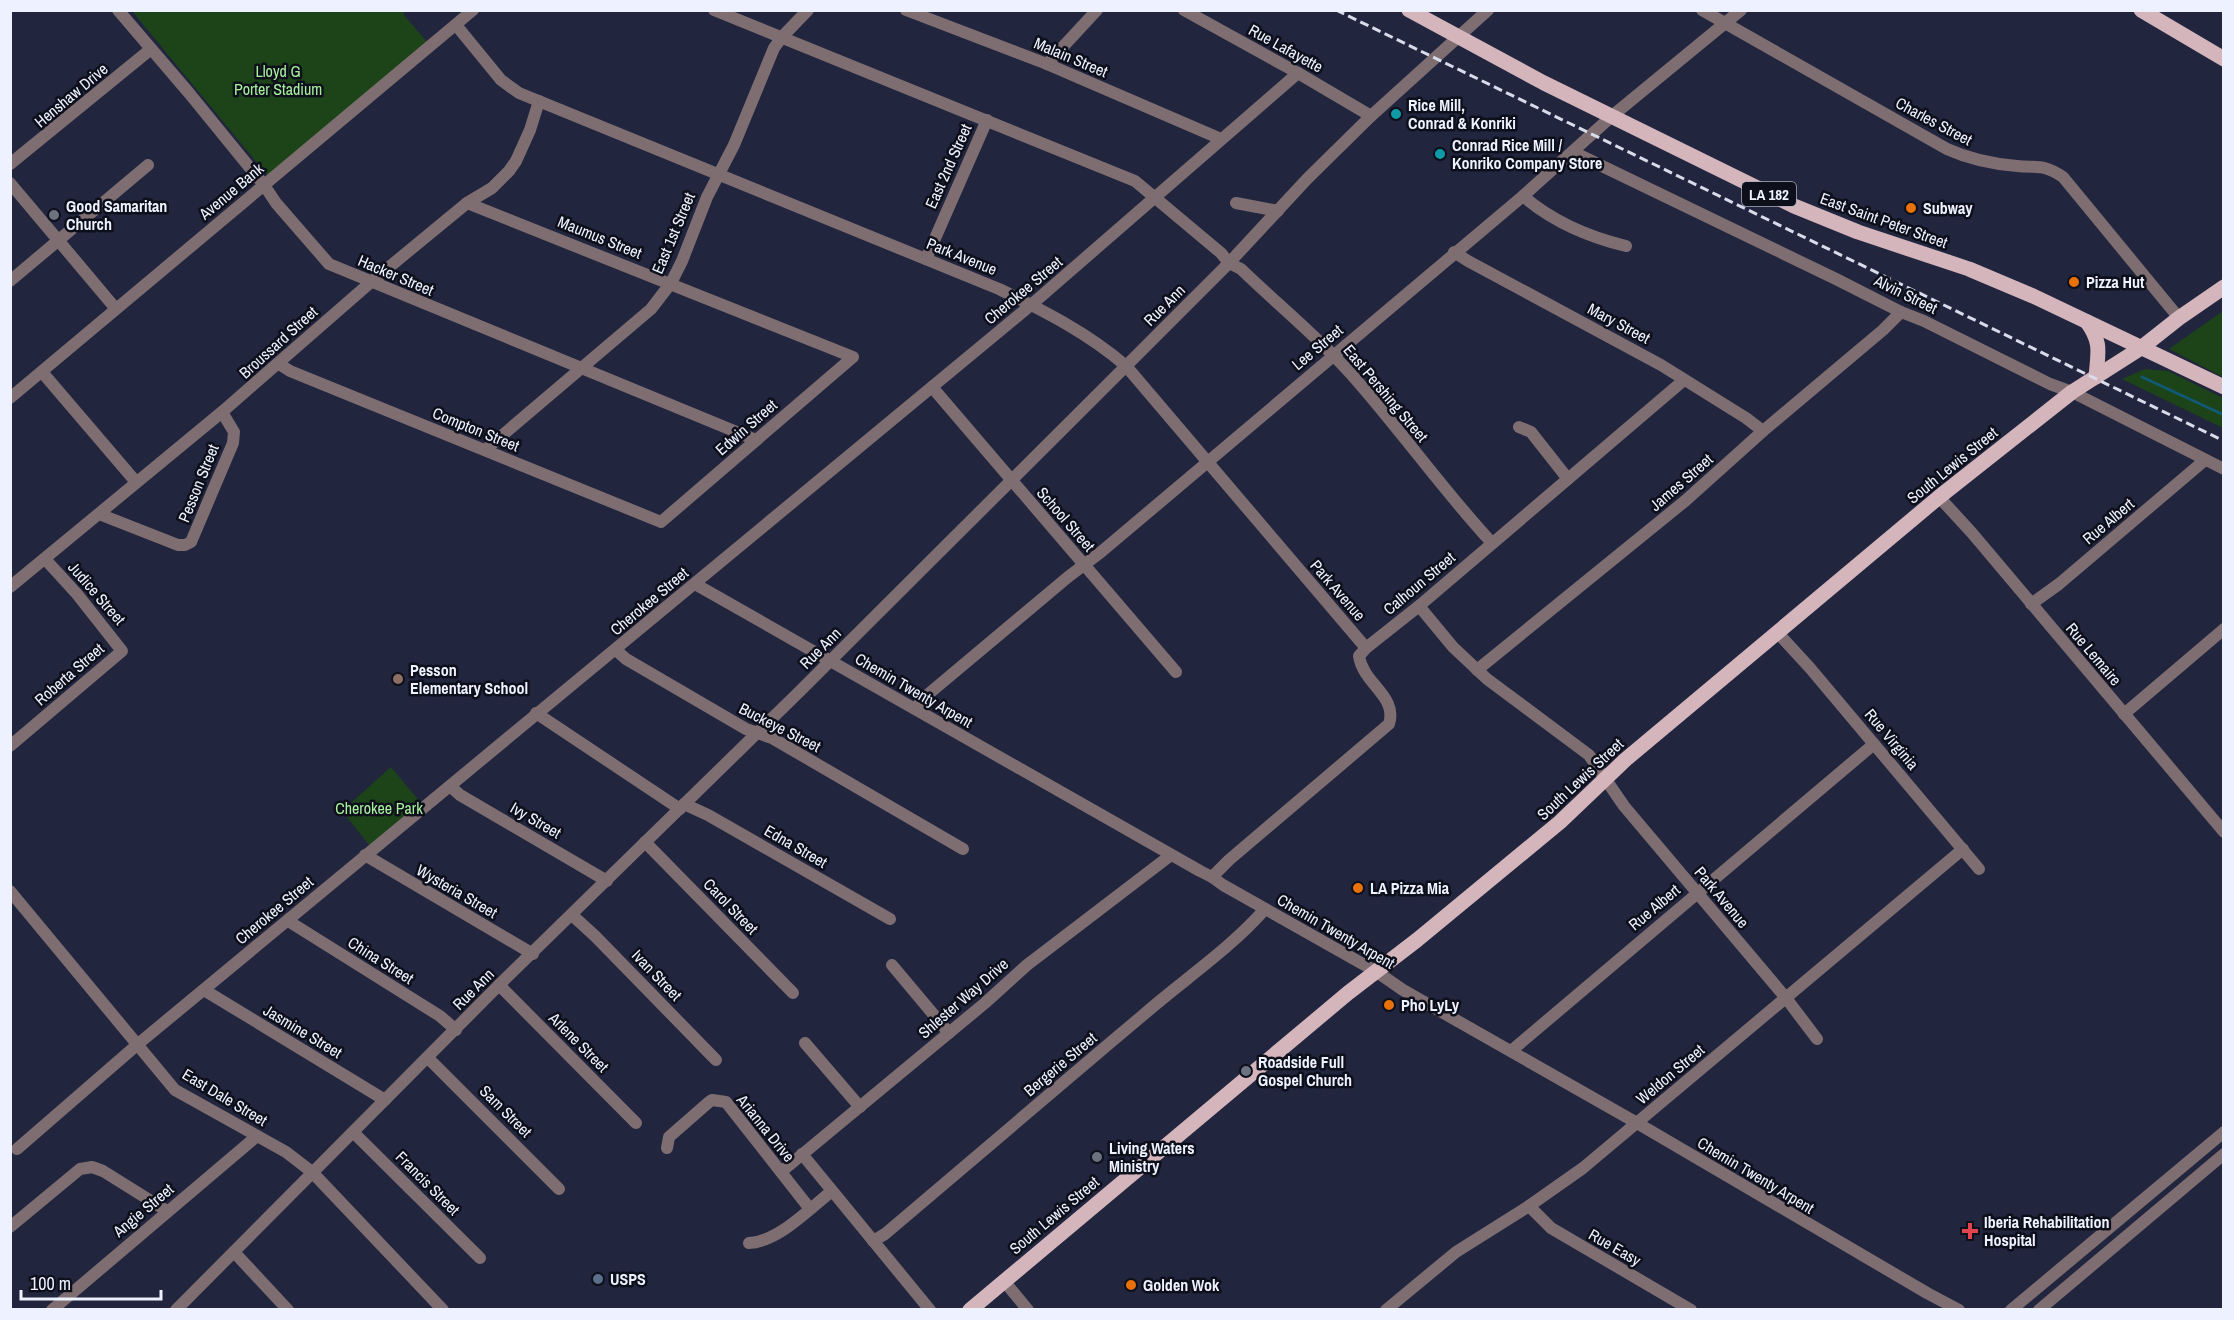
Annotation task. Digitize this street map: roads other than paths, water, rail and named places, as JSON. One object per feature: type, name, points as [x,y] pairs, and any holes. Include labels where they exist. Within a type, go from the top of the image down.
[{"type":"main road","name":"East Saint Peter Street","points":[[1409,10],[1612,116],[1794,206],[1858,232],[1969,268],[2223,387]]},
{"type":"main road","points":[[2141,10],[2223,59]]},
{"type":"main road","name":"South Lewis Street","points":[[969,1310],[1348,993],[1377,972],[1560,822],[1625,760],[1939,497],[2072,392],[2141,348],[2223,287]]},
{"type":"main road","points":[[2087,322],[2096,335],[2098,343],[2096,377]]},
{"type":"street","name":"Hacker Street","points":[[118,10],[329,264],[756,440]]},
{"type":"street","name":"Avenue Bank","points":[[10,398],[473,10]]},
{"type":"street","name":"East Pershing Street","points":[[714,10],[1135,181],[1221,252],[1229,262],[1241,269],[1350,373],[1423,464],[1492,543]]},
{"type":"street","name":"East 1st Street","points":[[485,450],[651,309],[671,283],[707,197],[734,145],[774,48],[808,10]]},
{"type":"street","name":"Malain Street","points":[[906,10],[1047,64],[1221,139]]},
{"type":"street","points":[[1047,64],[1097,10]]},
{"type":"street","name":"Rue Lafayette","points":[[1184,10],[1371,116]]},
{"type":"street","name":"Rue Ann","points":[[176,1310],[499,985],[757,733],[1126,366],[1371,116],[1488,10]]},
{"type":"street","name":"Charles Street","points":[[1702,10],[1947,149],[1968,158],[2017,166],[2042,166],[2063,177],[2179,318]]},
{"type":"street","name":"Lee Street","points":[[915,709],[926,696],[1208,462],[1523,196],[1612,116],[1741,10]]},
{"type":"street","name":"Park Avenue","points":[[456,25],[501,80],[519,93],[999,289],[1104,347],[1126,366],[1366,648]]},
{"type":"street","name":"Henshaw Drive","points":[[10,164],[151,49]]},
{"type":"street","name":"Cherokee Street","points":[[17,1149],[138,1044],[365,855],[1031,305],[1157,198],[1298,73]]},
{"type":"street","name":"Broussard Street","points":[[10,587],[279,364],[371,282],[467,203],[492,188],[509,171],[530,130],[539,101]]},
{"type":"street","name":"East 2nd Street","points":[[926,259],[987,120]]},
{"type":"street","name":"Alvin Street","points":[[1573,152],[1901,312],[1924,321],[2049,384],[2072,392],[2223,469]]},
{"type":"street","points":[[10,281],[148,165]]},
{"type":"street","points":[[10,183],[116,309]]},
{"type":"street","points":[[1523,196],[1539,210],[1570,226],[1602,240],[1626,246]]},
{"type":"street","name":"Maumus Street","points":[[467,203],[854,357]]},
{"type":"street","points":[[1236,203],[1278,211]]},
{"type":"street","name":"Mary Street","points":[[1454,252],[1661,365],[1763,431]]},
{"type":"street","name":"James Street","points":[[1477,670],[1685,501],[1901,312]]},
{"type":"street","name":"Edwin Street","points":[[661,522],[854,357]]},
{"type":"street","name":"Compton Street","points":[[279,364],[290,371],[661,522]]},
{"type":"street","points":[[42,372],[136,482]]},
{"type":"street","name":"Calhoun Street","points":[[1366,648],[1419,606],[1684,380]]},
{"type":"street","name":"School Street","points":[[932,387],[1176,672]]},
{"type":"street","name":"Pesson Street","points":[[99,514],[178,545],[191,542],[233,443],[234,432],[222,412]]},
{"type":"street","points":[[1519,427],[1530,432],[1568,479]]},
{"type":"street","name":"Rue Albert","points":[[2031,604],[2059,584],[2205,460]]},
{"type":"street","name":"Rue Lemaire","points":[[1939,497],[1972,533],[2223,832]]},
{"type":"street","name":"Judice Street","points":[[45,559],[77,594],[122,651]]},
{"type":"street","name":"Chemin Twenty Arpent","points":[[695,584],[1171,855],[1212,876],[1223,885],[1959,1310]]},
{"type":"street","name":"Park Avenue","points":[[1419,606],[1453,647],[1477,670],[1589,755],[1624,806],[1786,998],[1817,1039]]},
{"type":"street","points":[[2124,714],[2223,629]]},
{"type":"street","name":"Rue Virginia","points":[[1777,632],[1980,869]]},
{"type":"street","points":[[1212,876],[1389,724],[1392,714],[1389,703],[1360,667],[1359,656],[1366,648]]},
{"type":"street","name":"Buckeye Street","points":[[616,650],[746,729],[772,738],[963,849]]},
{"type":"street","name":"Roberta Street","points":[[10,746],[122,651]]},
{"type":"street","name":"Edna Street","points":[[536,713],[682,807],[708,815],[890,919]]},
{"type":"street","name":"Rue Albert","points":[[1511,1051],[1874,744]]},
{"type":"street","name":"Ivy Street","points":[[450,786],[460,795],[607,880]]},
{"type":"street","name":"Carol Street","points":[[645,842],[793,993]]},
{"type":"street","name":"Weldon Street","points":[[1386,1310],[1456,1252],[1529,1206],[1583,1168],[1963,849]]},
{"type":"street","name":"Wysteria Street","points":[[365,855],[533,954]]},
{"type":"street","name":"Shlester Way Drive","points":[[780,1172],[949,1033],[1027,965],[1171,855]]},
{"type":"street","name":"East Dale Street","points":[[13,898],[175,1090],[286,1152],[312,1172],[443,1310]]},
{"type":"street","name":"Bergerie Street","points":[[873,1241],[885,1234],[1151,1008],[1215,957],[1249,927],[1265,909]]},
{"type":"street","name":"Ivan Street","points":[[572,915],[716,1060]]},
{"type":"street","name":"China Street","points":[[289,919],[293,924],[440,1016],[456,1030]]},
{"type":"street","points":[[892,965],[949,1033]]},
{"type":"street","name":"Arlene Street","points":[[499,985],[636,1123]]},
{"type":"street","name":"Jasmine Street","points":[[204,990],[385,1100]]},
{"type":"street","points":[[805,1043],[860,1107]]},
{"type":"street","name":"Sam Street","points":[[428,1058],[559,1189]]},
{"type":"street","name":"Arianna Drive","points":[[667,1148],[669,1137],[709,1102],[712,1100],[726,1102],[810,1209]]},
{"type":"street","name":"Francis Street","points":[[353,1132],[480,1258]]},
{"type":"street","points":[[2011,1310],[2223,1132]]},
{"type":"street","name":"Angie Street","points":[[52,1310],[258,1136]]},
{"type":"street","points":[[802,1154],[930,1310]]},
{"type":"street","points":[[2039,1310],[2223,1154]]},
{"type":"street","points":[[10,1227],[80,1169],[92,1167],[134,1188],[168,1211]]},
{"type":"street","points":[[749,1244],[761,1243],[773,1238],[832,1191]]},
{"type":"street","name":"Rue Easy","points":[[1529,1206],[1551,1228],[1691,1310]]},
{"type":"street","points":[[234,1252],[288,1310]]},
{"type":"street","points":[[1004,1281],[1028,1310]]},
{"type":"waterway","points":[[2142,377],[2224,415]]},
{"type":"railway","points":[[1336,10],[2224,441]]},
{"type":"place","name":"Rice Mill, Conrad & Konriki","points":[[1396,114]]},
{"type":"place","name":"Conrad Rice Mill / Konriko Company Store","points":[[1440,154]]},
{"type":"place","name":"Subway","points":[[1911,208]]},
{"type":"place","name":"Good Samaritan Church","points":[[54,215]]},
{"type":"place","name":"Pizza Hut","points":[[2074,282]]},
{"type":"place","name":"Pesson Elementary School","points":[[398,679]]},
{"type":"place","name":"LA Pizza Mia","points":[[1358,888]]},
{"type":"place","name":"Pho LyLy","points":[[1389,1005]]},
{"type":"place","name":"Roadside Full Gospel Church","points":[[1246,1071]]},
{"type":"place","name":"Living Waters Ministry","points":[[1097,1157]]},
{"type":"place","name":"Iberia Rehabilitation Hospital","points":[[1970,1231]]},
{"type":"place","name":"USPS","points":[[598,1279]]},
{"type":"place","name":"Golden Wok","points":[[1131,1285]]},
{"type":"park label","name":"Lloyd G Porter Stadium","points":[[278,80]]},
{"type":"park label","name":"Cherokee Park","points":[[379,808]]}]
